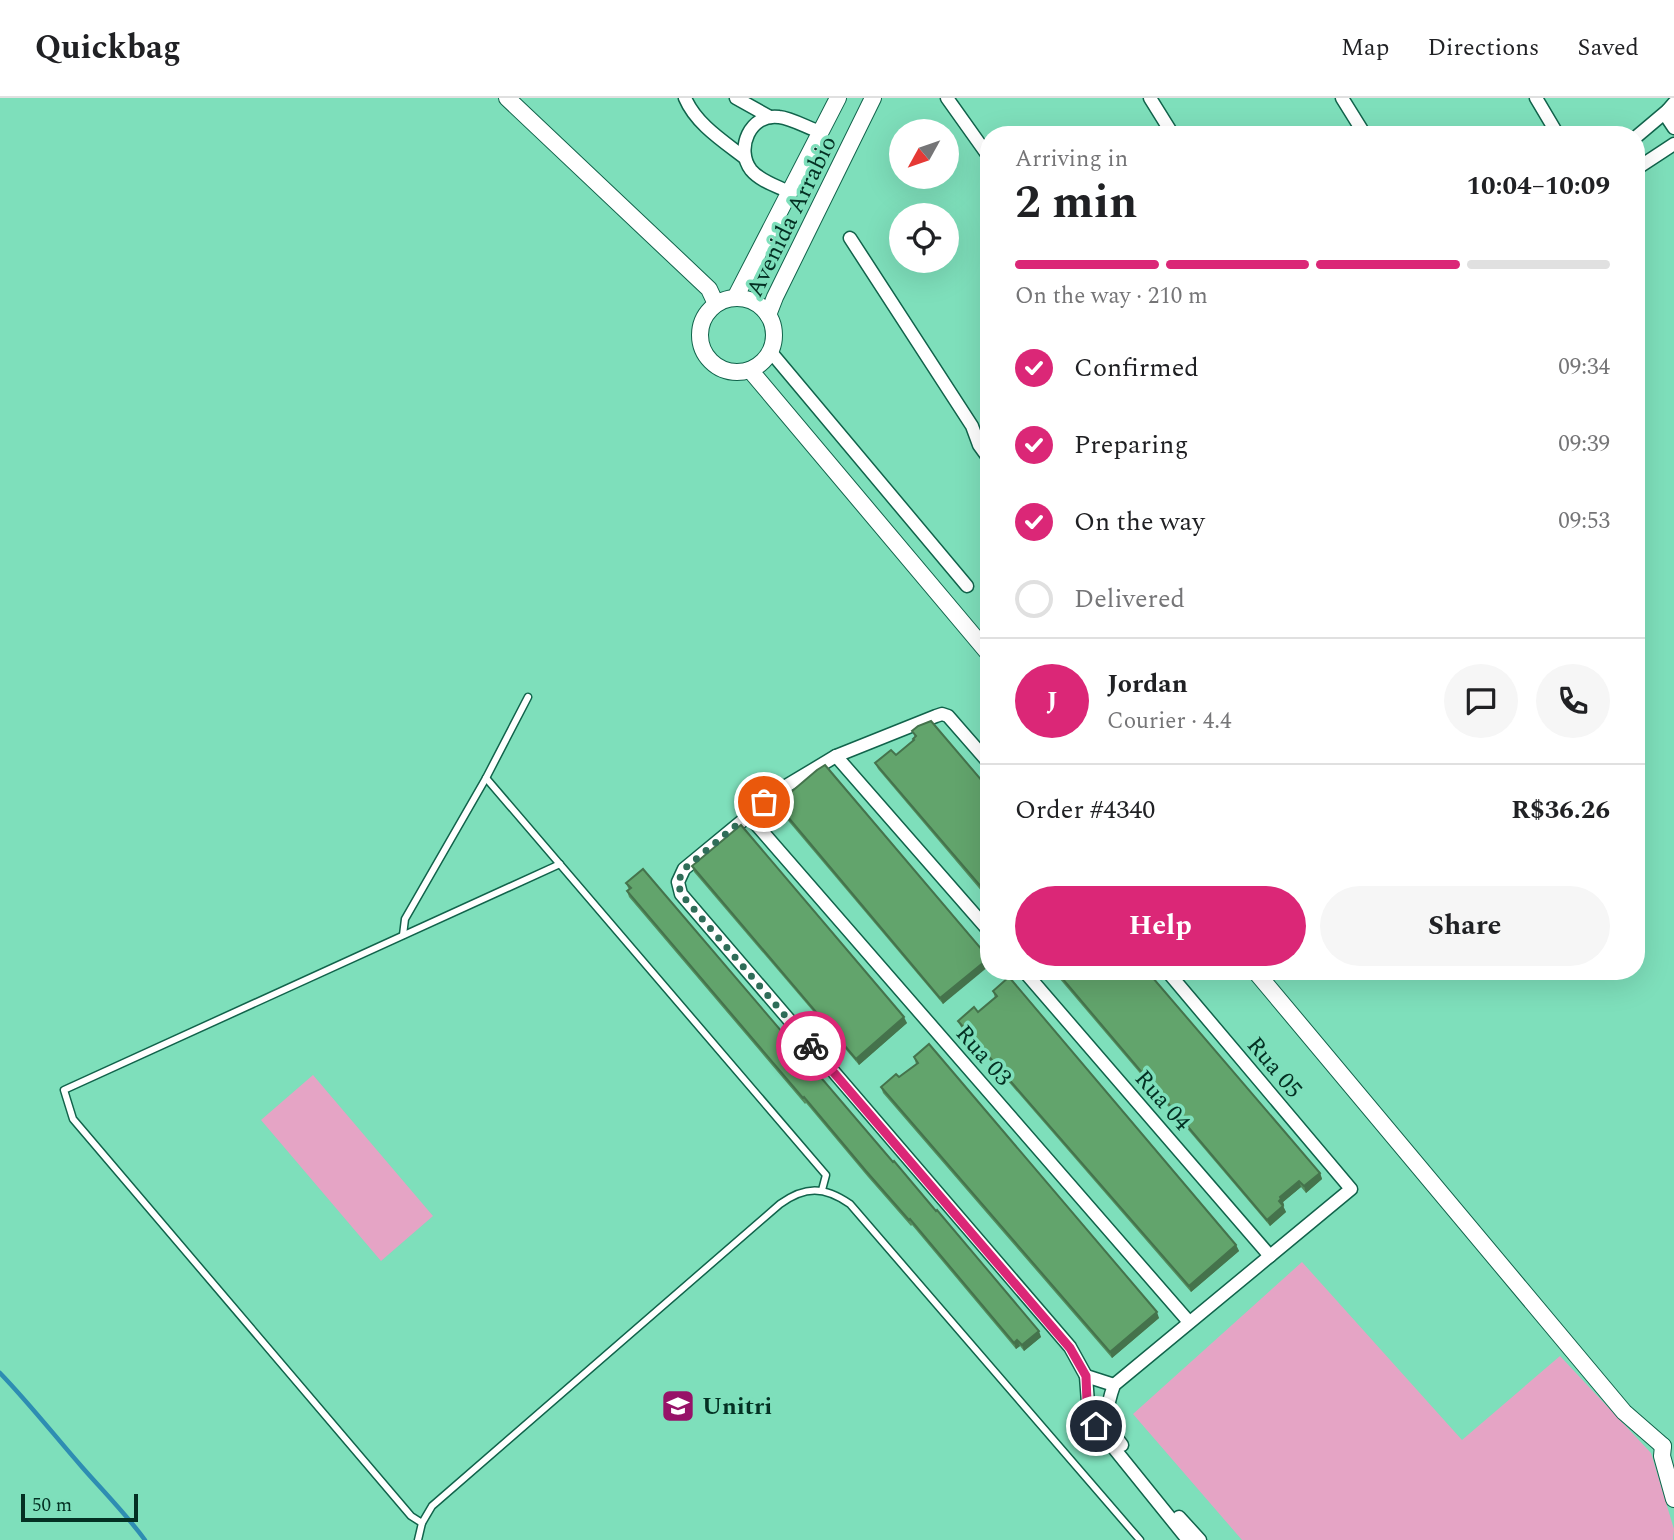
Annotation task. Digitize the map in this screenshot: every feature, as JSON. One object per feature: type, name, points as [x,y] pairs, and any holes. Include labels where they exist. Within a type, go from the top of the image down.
[{"type":"street","points":[[507,98],[709,289],[716,304]]},
{"type":"street","points":[[685,98],[688,106],[704,125],[745,158]]},
{"type":"street","points":[[736,98],[770,117]]},
{"type":"street","name":"Avenida Arrabio","points":[[735,298],[838,98]]},
{"type":"street","name":"Avenida Arrabio","points":[[768,315],[873,98]]},
{"type":"street","points":[[947,98],[980,144]]},
{"type":"street","points":[[1150,98],[1167,126]]},
{"type":"street","points":[[1342,98],[1359,126]]},
{"type":"street","points":[[1536,98],[1553,126]]},
{"type":"street","points":[[1671,106],[1668,119],[1674,128]]},
{"type":"street","points":[[1645,128],[1671,106]]},
{"type":"street","points":[[789,192],[757,176],[749,168],[744,148],[746,137],[751,128],[770,117],[780,117],[820,132]]},
{"type":"street","points":[[1645,163],[1674,144]]},
{"type":"street","points":[[850,238],[972,426],[980,447]]},
{"type":"street","points":[[735,298],[754,303],[768,315],[774,333],[770,351],[765,359],[750,370],[741,372],[721,369],[713,364],[702,348],[700,338],[700,328],[709,310],[716,304],[735,298]]},
{"type":"street","points":[[770,351],[967,586]]},
{"type":"street","points":[[750,370],[980,643]]},
{"type":"street","points":[[972,426],[980,430]]},
{"type":"street","points":[[980,753],[948,716],[942,714],[835,756],[781,789],[684,869],[678,882],[681,894],[1070,1348],[1086,1376],[1087,1403],[1096,1426],[1188,1540]]},
{"type":"street","points":[[835,756],[980,921]]},
{"type":"street","name":"Rua 03","points":[[748,815],[1189,1322]]},
{"type":"street","name":"Rua 04","points":[[1032,980],[1270,1256]]},
{"type":"street","name":"Rua 05","points":[[1175,980],[1351,1189],[1270,1256]]},
{"type":"street","points":[[1263,980],[1624,1412],[1669,1443],[1662,1457],[1674,1499]]},
{"type":"street","points":[[1200,1540],[1114,1435],[1107,1419],[1108,1402],[1114,1385],[1270,1256]]},
{"type":"street","points":[[1086,1376],[1114,1385]]},
{"type":"street","points":[[1087,1403],[1108,1402]]},
{"type":"lane","points":[[403,935],[405,919],[486,778],[528,697]]},
{"type":"lane","points":[[486,778],[826,1175],[822,1191]]},
{"type":"lane","points":[[422,1523],[411,1516],[73,1119],[64,1090],[560,864]]},
{"type":"lane","points":[[418,1540],[422,1523],[432,1506],[779,1204],[792,1195],[822,1191],[837,1195],[850,1204],[1140,1540]]},
{"type":"shaded area","points":[[313,1075],[433,1216],[381,1261],[261,1120]]},
{"type":"shaded area","points":[[1302,1262],[1462,1440],[1560,1356],[1651,1453],[1674,1529],[1673,1540],[1242,1540],[1133,1414]]},
{"type":"building","points":[[931,721],[980,778],[980,886],[875,763],[891,750],[896,755],[914,740],[916,736],[912,731]]},
{"type":"building","points":[[825,765],[980,947],[980,965],[940,998],[777,804]]},
{"type":"building","points":[[741,825],[904,1017],[856,1059],[692,866]]},
{"type":"building","points":[[643,869],[1039,1331],[1022,1345],[1017,1340],[1014,1343],[910,1219],[803,1098],[627,891],[631,888],[626,883]]},
{"type":"building","points":[[1006,980],[1012,980],[1236,1245],[1189,1286],[958,1021],[974,1007],[978,1012],[997,996],[993,991]]},
{"type":"building","points":[[1064,980],[1155,980],[1320,1173],[1304,1186],[1299,1181],[1280,1197],[1279,1201],[1283,1206],[1267,1220]]},
{"type":"building","points":[[929,1044],[1157,1312],[1110,1352],[881,1087],[896,1074],[899,1077],[918,1063],[914,1057]]},
{"type":"waterway","points":[[0,1373],[145,1540]]},
{"type":"way so far","points":[[764,802],[684,869],[678,882],[681,894],[811,1046]]},
{"type":"place","name":"Unitri","points":[[678,1406]]},
{"type":"route","points":[[811,1046],[1070,1348],[1086,1376],[1087,1403],[1096,1426]]}]
